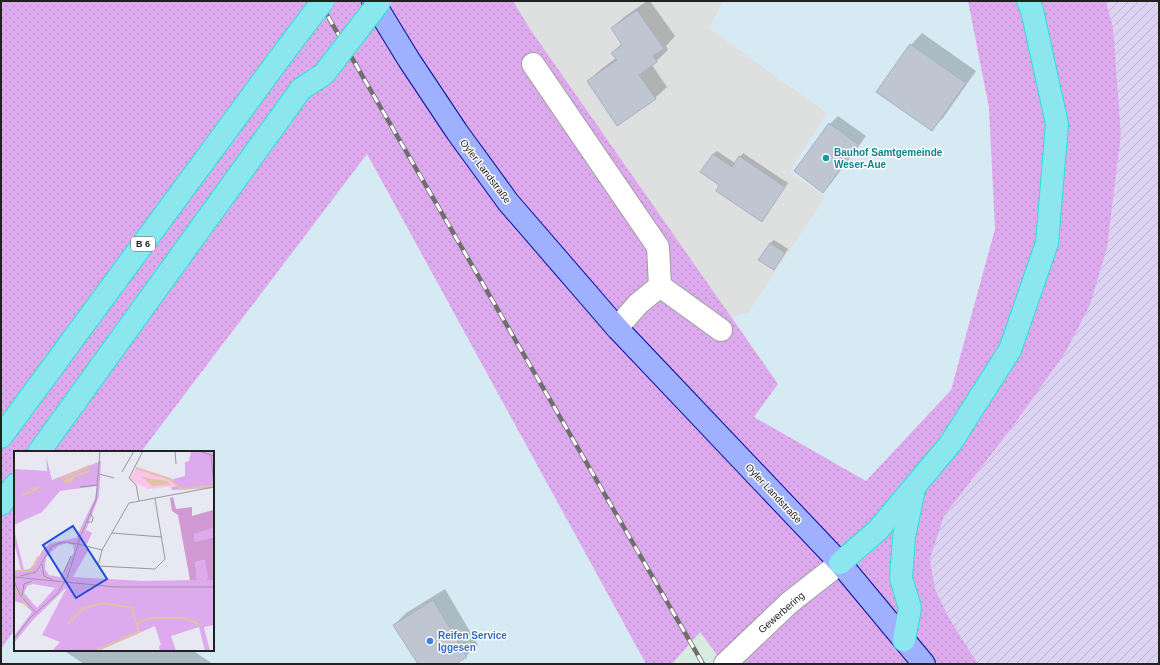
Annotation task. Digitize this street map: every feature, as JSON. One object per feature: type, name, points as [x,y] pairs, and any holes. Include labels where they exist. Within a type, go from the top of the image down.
[{"type":"highway","name":"B 6","points":[[1,437],[323,1]]},
{"type":"highway","points":[[40,451],[301,89],[313,66],[362,1]]},
{"type":"highway","points":[[301,89],[324,74],[380,1]]},
{"type":"highway","points":[[840,563],[878,530],[950,444],[1010,350],[1047,243],[1057,124],[1032,10],[1028,1]]},
{"type":"highway","points":[[1,504],[14,486]]},
{"type":"highway","points":[[904,640],[910,608],[901,578],[901,571],[904,537],[914,488]]},
{"type":"main road","name":"Oyler Landstraße","points":[[373,1],[452,126],[508,202],[617,328],[840,563],[924,664]]},
{"type":"street","points":[[533,64],[658,247],[660,286]]},
{"type":"street","points":[[617,328],[638,304],[660,286]]},
{"type":"street","points":[[660,286],[721,330]]},
{"type":"street","name":"Gewerbering","points":[[725,664],[789,603],[840,563]]},
{"type":"shaded area","points":[[1,1],[513,1],[530,29],[778,384],[754,417],[866,481],[951,390],[995,229],[989,108],[968,1],[1106,1],[1113,27],[1121,134],[1107,247],[1090,305],[1065,353],[1016,422],[944,516],[930,559],[935,589],[949,618],[978,664],[724,664],[700,632],[672,664],[646,664],[367,154],[142,451],[14,451],[14,630],[1,649]]},
{"type":"shaded area","points":[[513,1],[724,1],[709,28],[827,113],[790,172],[826,196],[748,313],[731,317],[530,29]]},
{"type":"shaded area","points":[[724,1],[968,1],[989,108],[995,229],[951,390],[866,481],[754,417],[778,384],[731,317],[748,313],[826,197],[790,172],[827,113],[709,28]]},
{"type":"shaded area","points":[[1106,1],[1159,1],[1159,664],[978,664],[949,618],[935,589],[930,559],[944,516],[1016,422],[1065,353],[1090,305],[1121,134],[1113,27]]},
{"type":"shaded area","points":[[367,154],[646,664],[1,664],[1,649],[14,630],[14,651],[214,651],[214,451],[142,451]]},
{"type":"shaded area","points":[[700,632],[724,664],[672,664]]},
{"type":"building","points":[[637,10],[664,49],[653,56],[657,62],[639,75],[656,99],[617,126],[587,81],[617,60],[611,53],[622,45],[611,28]]},
{"type":"building","points":[[910,44],[966,83],[932,131],[876,92]]},
{"type":"building","name":"Bauhof Samtgemeinde Weser-Aue","points":[[829,123],[859,145],[823,193],[794,171]]},
{"type":"building","points":[[713,154],[732,167],[739,156],[785,187],[762,222],[716,191],[719,185],[700,172]]},
{"type":"building","points":[[770,243],[785,253],[774,270],[758,260]]},
{"type":"building","name":"Reifen Service Iggesen","points":[[433,600],[467,657],[456,664],[418,664],[393,625]]},
{"type":"railway","points":[[319,1],[703,664]]},
{"type":"place","name":"Bauhof Samtgemeinde Weser-Aue","points":[[826,158]]},
{"type":"place","name":"Reifen Service Iggesen","points":[[430,641]]}]
